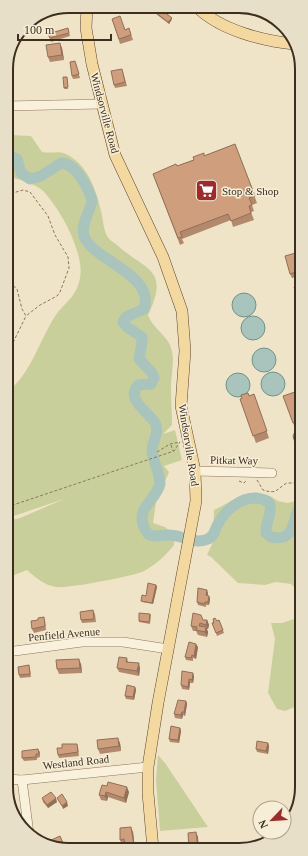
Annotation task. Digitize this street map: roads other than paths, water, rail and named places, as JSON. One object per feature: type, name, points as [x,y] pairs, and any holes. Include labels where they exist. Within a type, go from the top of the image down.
[{"type":"main road","name":"Windsorville Road","points":[[87,13],[86,28],[101,104],[115,155],[155,238],[180,301],[185,331],[182,406],[195,471],[196,501],[168,649],[148,767],[148,793],[152,843]]},
{"type":"main road","points":[[205,13],[212,18],[243,33],[263,39],[288,43]]},
{"type":"street","points":[[13,106],[101,104]]},
{"type":"street","name":"Pitkat Way","points":[[195,471],[272,473]]},
{"type":"street","name":"Penfield Avenue","points":[[13,651],[82,642],[124,642],[168,649]]},
{"type":"street","name":"Westland Road","points":[[13,779],[22,780],[148,767]]},
{"type":"street","points":[[22,780],[29,825]]},
{"type":"water","points":[[244,293],[252,297],[256,305],[252,313],[244,317],[236,313],[232,305],[236,297]]},
{"type":"water","points":[[253,316],[261,320],[265,328],[261,336],[253,340],[245,336],[241,328],[245,320]]},
{"type":"water","points":[[264,348],[272,352],[276,360],[272,368],[264,372],[256,368],[252,360],[256,352]]},
{"type":"water","points":[[273,372],[281,376],[285,384],[281,392],[273,396],[265,392],[261,384],[265,376]]},
{"type":"water","points":[[238,373],[246,377],[250,385],[246,393],[238,397],[230,393],[226,385],[230,377]]},
{"type":"waterway","points":[[13,158],[17,159],[21,173],[30,179],[41,176],[61,163],[72,167],[81,177],[92,200],[83,227],[84,236],[89,244],[98,252],[132,277],[141,286],[145,297],[144,309],[126,317],[123,322],[127,327],[142,337],[139,359],[152,373],[154,378],[151,384],[138,385],[134,396],[139,406],[155,423],[157,430],[152,451],[160,484],[143,512],[143,525],[148,534],[156,536],[174,535],[203,541],[214,534],[221,519],[229,509],[239,502],[251,498],[263,499],[269,503],[270,512],[266,526],[266,533],[271,537],[280,538],[286,536],[290,532],[295,519]]},
{"type":"place","name":"Stop & Shop","points":[[206,191]]}]
